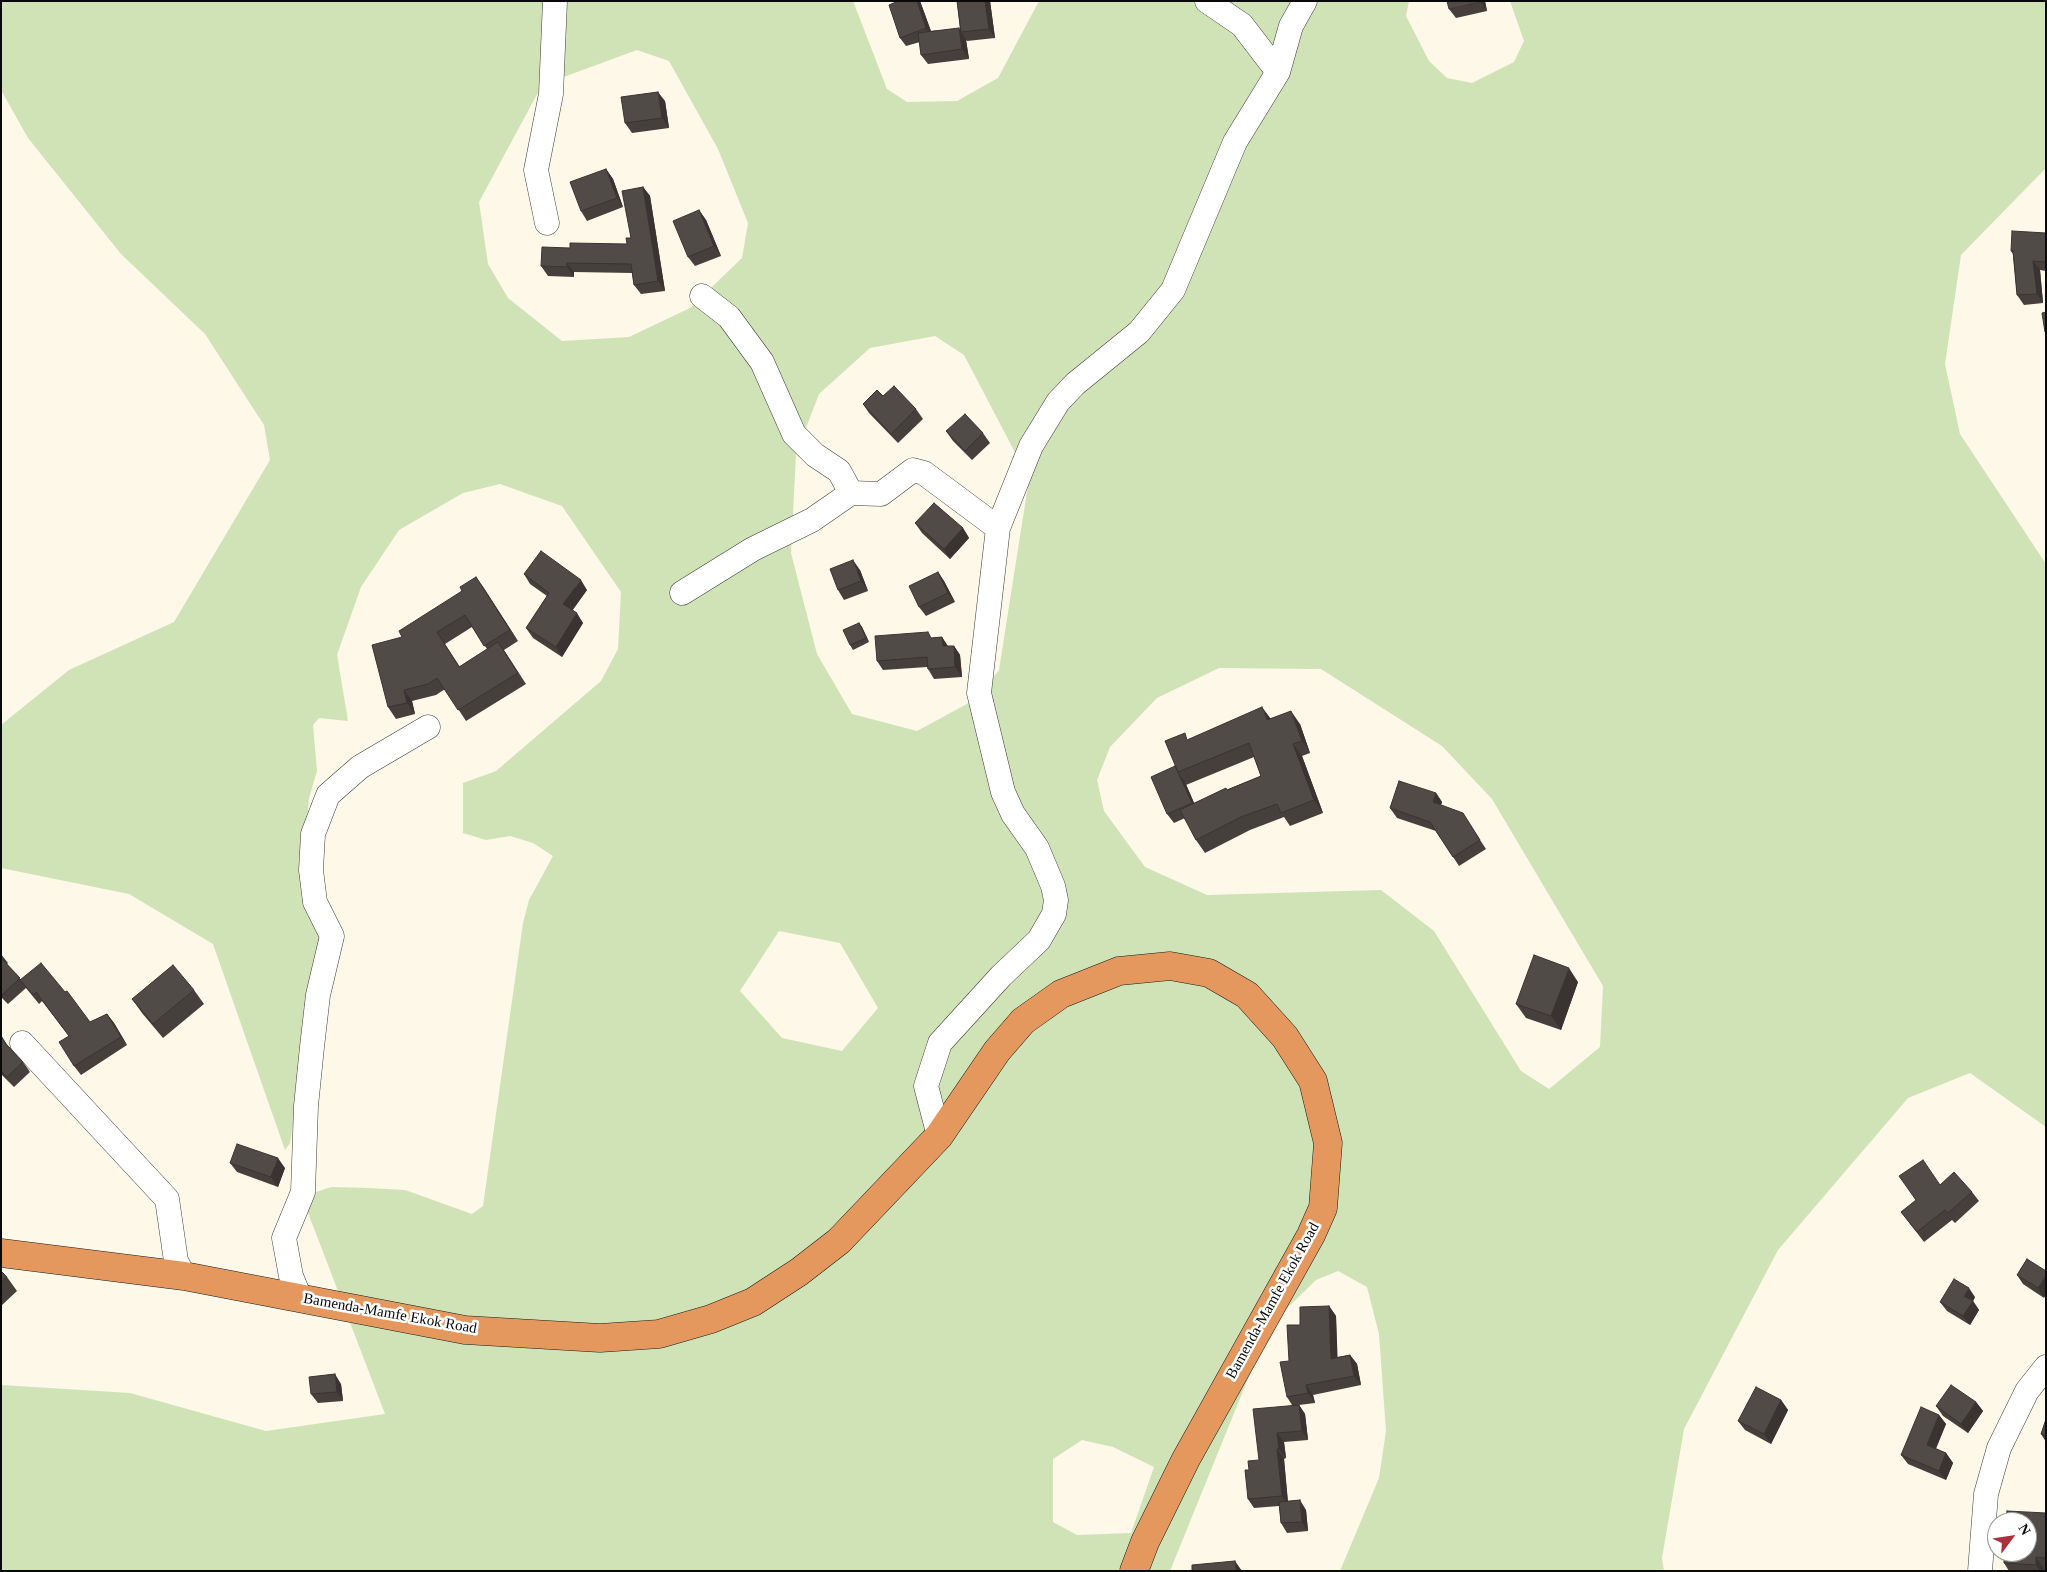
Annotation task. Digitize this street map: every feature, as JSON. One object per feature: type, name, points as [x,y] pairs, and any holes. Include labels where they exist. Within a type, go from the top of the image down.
[{"type":"highway","name":"Bamenda-Mamfe Ekok Road","points":[[1,1253],[184,1276],[465,1330],[600,1338],[659,1334],[711,1320],[753,1302],[799,1272],[839,1241],[939,1136],[997,1051],[1023,1021],[1061,994],[1119,971],[1170,966],[1209,973],[1247,995],[1285,1036],[1312,1081],[1328,1143],[1323,1208],[1311,1236],[1186,1459],[1145,1542],[1134,1571]]},
{"type":"street","points":[[547,222],[536,170],[551,94],[555,1]]},
{"type":"street","points":[[1208,1],[1242,25],[1278,72]]},
{"type":"street","points":[[939,1136],[926,1086],[940,1043],[1001,976],[1039,940],[1054,914],[1056,900],[1053,886],[1037,848],[1014,814],[1003,792],[979,693],[998,528],[1031,446],[1058,402],[1075,384],[1139,332],[1173,290],[1235,142],[1278,72],[1292,26],[1305,1]]},
{"type":"street","points":[[702,296],[729,318],[762,362],[794,434],[815,455],[839,471],[851,493]]},
{"type":"street","points":[[682,593],[753,549],[812,520],[851,493],[881,494],[913,470],[924,473],[998,528]]},
{"type":"street","points":[[300,1298],[291,1276],[284,1238],[303,1192],[306,1106],[311,1056],[318,995],[332,936],[315,902],[311,870],[313,834],[328,795],[360,767],[428,727]]},
{"type":"street","points":[[22,1043],[168,1199],[176,1261],[184,1276]]},
{"type":"street","points":[[1980,1571],[1986,1494],[1999,1448],[2027,1391],[2046,1367]]},
{"type":"green space","points":[[1,1],[853,1],[887,89],[907,102],[957,101],[998,78],[1039,1],[1409,1],[1406,16],[1429,61],[1447,78],[1472,83],[1514,62],[1524,41],[1510,1],[2046,1],[2046,168],[1961,255],[1945,364],[1960,434],[2046,564],[2046,1127],[1970,1073],[1908,1098],[1778,1250],[1684,1429],[1662,1558],[1664,1571],[1340,1571],[1379,1478],[1386,1431],[1379,1334],[1367,1287],[1338,1271],[1316,1280],[1281,1314],[1256,1359],[1170,1571],[1,1571],[1,1385],[130,1393],[266,1431],[385,1414],[302,1197],[331,1187],[368,1188],[405,1190],[472,1214],[483,1206],[523,923],[529,900],[553,856],[533,843],[510,836],[486,840],[463,833],[463,783],[496,771],[601,681],[618,649],[621,592],[562,506],[500,484],[463,493],[399,530],[361,587],[337,655],[348,721],[319,718],[313,725],[317,771],[309,798],[306,833],[324,932],[290,1143],[285,1150],[213,944],[129,894],[1,868],[1,725],[69,670],[174,622],[270,460],[264,425],[205,334],[121,254],[28,138],[1,90]],"holes":[[[637,50],[669,61],[718,149],[748,223],[742,258],[690,308],[629,337],[562,341],[508,298],[488,264],[479,202],[542,85]],[[935,336],[964,355],[1029,479],[999,670],[978,698],[917,731],[852,714],[817,654],[791,553],[796,454],[819,394],[870,348]],[[1219,668],[1321,669],[1442,746],[1492,799],[1603,986],[1600,1047],[1549,1089],[1521,1071],[1434,931],[1381,890],[1207,895],[1145,867],[1104,811],[1097,780],[1110,747],[1157,698]],[[779,931],[840,943],[878,1008],[842,1051],[782,1038],[740,991]],[[1082,1440],[1113,1447],[1154,1467],[1131,1533],[1077,1535],[1053,1522],[1053,1459]]]},
{"type":"building","points":[[896,1],[917,1],[926,28],[900,38],[889,5]]},
{"type":"building","points":[[957,1],[985,1],[989,29],[961,32]]},
{"type":"building","points":[[1447,1],[1481,1],[1481,2],[1449,9]]},
{"type":"building","points":[[959,28],[962,49],[921,55],[918,33]]},
{"type":"building","points":[[658,92],[662,118],[625,123],[621,97]]},
{"type":"building","points":[[606,169],[617,198],[581,211],[570,182]]},
{"type":"building","points":[[643,187],[658,281],[634,285],[631,264],[567,263],[567,267],[541,266],[542,247],[570,248],[570,243],[627,244],[626,238],[631,238],[622,191]]},
{"type":"building","points":[[699,210],[714,246],[688,257],[673,221]]},
{"type":"building","points":[[2012,231],[2046,233],[2046,262],[2033,261],[2037,294],[2017,295],[2013,251],[2011,251]]},
{"type":"building","points":[[2046,312],[2046,332],[2045,332],[2042,313]]},
{"type":"building","points":[[894,386],[916,409],[891,434],[863,404],[877,390],[883,396]]},
{"type":"building","points":[[965,414],[983,433],[965,451],[946,431]]},
{"type":"building","points":[[934,503],[963,528],[944,549],[915,523]]},
{"type":"building","points":[[541,551],[581,580],[563,604],[577,613],[556,647],[526,628],[549,593],[524,574]]},
{"type":"building","points":[[853,560],[861,581],[838,590],[830,569]]},
{"type":"building","points":[[938,572],[948,593],[919,607],[909,586]]},
{"type":"building","points":[[476,577],[510,630],[484,646],[465,615],[437,632],[459,667],[498,642],[518,673],[458,710],[437,678],[428,684],[404,690],[407,703],[388,707],[372,645],[402,637],[399,631],[462,591],[460,587]]},
{"type":"building","points":[[859,623],[866,638],[850,645],[843,630]]},
{"type":"building","points":[[928,632],[931,638],[942,637],[943,646],[954,646],[955,667],[928,669],[927,657],[877,661],[875,636]]},
{"type":"building","points":[[1262,707],[1267,720],[1291,711],[1302,741],[1293,744],[1314,800],[1281,813],[1277,804],[1241,817],[1196,840],[1180,810],[1226,788],[1227,790],[1261,776],[1249,743],[1178,772],[1165,741],[1185,733],[1187,740]]},
{"type":"building","points":[[1175,766],[1192,803],[1167,814],[1151,777]]},
{"type":"building","points":[[1399,781],[1436,793],[1433,802],[1463,813],[1480,840],[1453,857],[1430,822],[1390,808]]},
{"type":"building","points":[[1534,955],[1569,968],[1551,1016],[1516,1004]]},
{"type":"building","points":[[1,958],[20,978],[2,995],[1,995]]},
{"type":"building","points":[[41,963],[65,992],[67,991],[90,1022],[107,1014],[121,1037],[74,1066],[59,1042],[69,1036],[36,992],[33,995],[20,980]]},
{"type":"building","points":[[173,965],[194,990],[153,1024],[132,999]]},
{"type":"building","points":[[1,1036],[23,1062],[7,1077],[1,1071]]},
{"type":"building","points":[[237,1144],[278,1158],[271,1177],[230,1163]]},
{"type":"building","points":[[1923,1160],[1940,1185],[1954,1172],[1972,1192],[1948,1213],[1945,1210],[1917,1232],[1901,1212],[1916,1200],[1899,1176]]},
{"type":"building","points":[[2027,1259],[2046,1271],[2046,1275],[2038,1288],[2017,1275]]},
{"type":"building","points":[[1,1271],[7,1277],[1,1282]]},
{"type":"building","points":[[1954,1279],[1969,1288],[1964,1296],[1973,1301],[1963,1316],[1940,1302]]},
{"type":"building","points":[[1329,1306],[1331,1359],[1350,1355],[1354,1376],[1306,1385],[1308,1393],[1287,1397],[1280,1362],[1289,1361],[1287,1325],[1300,1325],[1300,1307]]},
{"type":"building","points":[[335,1374],[337,1392],[311,1394],[309,1377]]},
{"type":"building","points":[[1951,1385],[1976,1402],[1961,1424],[1936,1406]]},
{"type":"building","points":[[1756,1387],[1781,1400],[1764,1434],[1738,1421]]},
{"type":"building","points":[[1299,1405],[1302,1431],[1277,1433],[1282,1496],[1248,1499],[1245,1470],[1249,1470],[1248,1461],[1259,1460],[1253,1409]]},
{"type":"building","points":[[1921,1407],[1939,1415],[1927,1445],[1946,1453],[1939,1471],[1901,1455]]},
{"type":"building","points":[[2046,1419],[2046,1436],[2041,1434]]},
{"type":"building","points":[[1300,1500],[1302,1522],[1281,1523],[1279,1502]]},
{"type":"building","points":[[2037,1513],[2046,1513],[2046,1558],[2037,1557]]},
{"type":"building","points":[[1235,1561],[1236,1571],[1192,1571],[1192,1565]]},
{"type":"building","points":[[2036,1562],[2036,1565],[2004,1563]]}]
